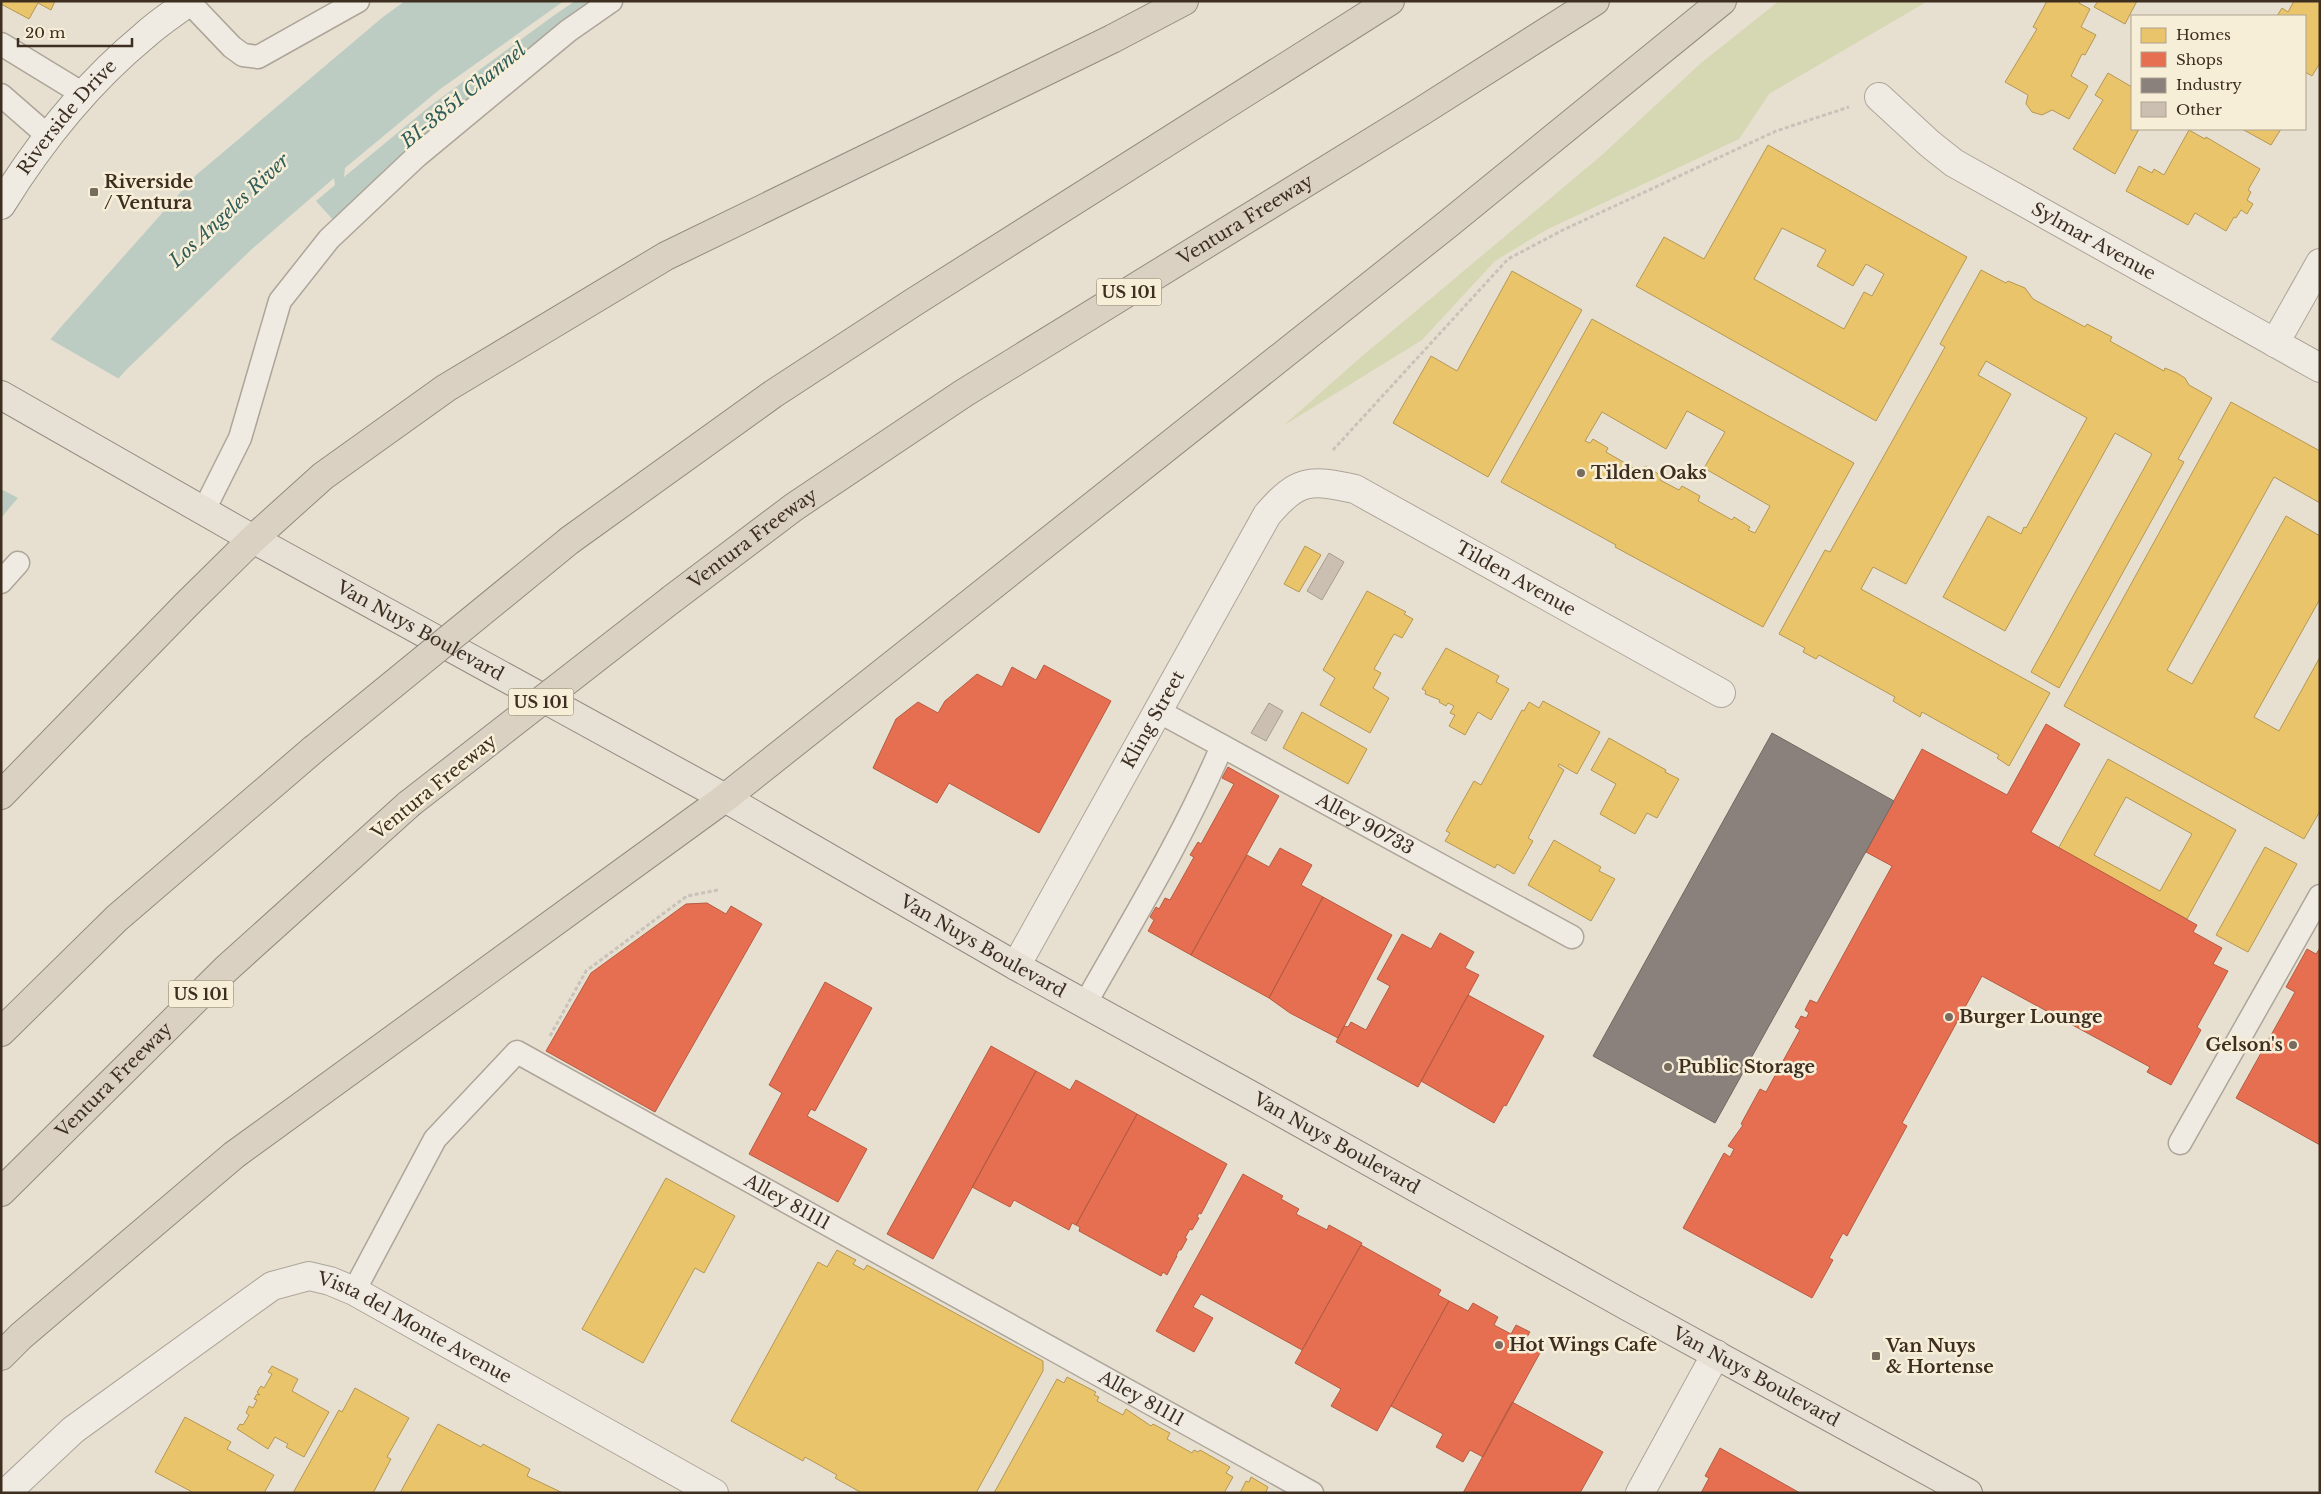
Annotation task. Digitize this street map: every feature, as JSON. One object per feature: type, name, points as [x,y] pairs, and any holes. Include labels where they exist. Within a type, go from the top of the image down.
[{"type":"highway","points":[[1,795],[186,605],[253,540],[323,476],[446,388],[666,256],[1103,43],[1184,1]]},
{"type":"highway","points":[[1,1032],[117,918],[314,748],[570,540],[782,389],[914,302],[1390,1]]},
{"type":"highway","name":"Ventura Freeway","points":[[1,1192],[226,969],[409,804],[672,599],[794,507],[964,394],[1414,116],[1595,1]]},
{"type":"highway","points":[[1,1356],[234,1155],[725,798],[1448,224],[1722,1]]},
{"type":"main road","name":"Van Nuys Boulevard","points":[[1,395],[204,510],[253,540],[725,798],[1016,966],[1968,1493]]},
{"type":"street","name":"Riverside Drive","points":[[1,205],[48,136],[83,94],[143,36],[189,1]]},
{"type":"street","name":"Sylmar Avenue","points":[[1878,97],[1954,163],[2320,368]]},
{"type":"street","points":[[2275,343],[2320,263]]},
{"type":"street","name":"Tilden Avenue","points":[[1304,483],[1329,483],[1355,489],[1721,693]]},
{"type":"street","name":"Kling Street","points":[[1016,966],[1266,515],[1284,495],[1304,483]]},
{"type":"street","name":"Vista del Monte Avenue","points":[[6,1493],[73,1430],[272,1286],[309,1276],[354,1290],[714,1493]]},
{"type":"street","points":[[1640,1493],[1716,1354]]},
{"type":"lane","points":[[189,1],[232,47],[243,55],[258,57],[358,1]]},
{"type":"lane","points":[[204,510],[240,438],[280,301],[329,239],[417,156],[568,31],[612,1]]},
{"type":"lane","points":[[1,44],[83,94]]},
{"type":"lane","points":[[1,95],[48,136]]},
{"type":"lane","points":[[1,582],[18,563]]},
{"type":"lane","name":"Alley 90733","points":[[1158,711],[1572,937]]},
{"type":"lane","points":[[1085,1004],[1181,835],[1206,785],[1222,746]]},
{"type":"lane","points":[[2180,1143],[2320,896]]},
{"type":"lane","name":"Alley 81111","points":[[354,1290],[435,1139],[517,1052],[1312,1493]]},
{"type":"path","points":[[1304,483],[1385,391],[1508,259],[1563,230],[1776,131],[1878,97]]},
{"type":"path","points":[[536,1062],[586,971],[687,896],[718,890]]},
{"type":"green space","points":[[1779,1],[1928,1],[1769,94],[1739,139],[1546,230],[1495,261],[1422,340],[1283,426],[1361,357],[1602,155],[1701,63]]},
{"type":"water","points":[[405,1],[564,1],[439,90],[345,168],[344,177],[430,106],[553,16],[575,1],[597,1],[334,221],[316,201],[335,185],[334,178],[253,248],[125,371],[1,518],[1,399],[60,328],[195,176],[383,17]]},
{"type":"pier","points":[[48,338],[121,380],[20,499],[1,489],[1,395]]},
{"type":"building: Homes","points":[[1,1],[55,1],[51,10],[38,3],[29,19],[1,4]]},
{"type":"building: Homes","points":[[2047,1],[2080,1],[2079,3],[2090,9],[2081,27],[2096,35],[2085,55],[2082,54],[2071,76],[2088,86],[2069,119],[2052,110],[2042,115],[2032,112],[2026,104],[2028,95],[2005,82],[2037,29],[2033,27]]},
{"type":"building: Homes","points":[[2098,1],[2137,1],[2125,24],[2094,7]]},
{"type":"building: Homes","points":[[2294,1],[2320,1],[2320,63],[2312,76],[2306,73],[2306,15],[2278,15],[2282,8],[2288,12]]},
{"type":"building: Homes","points":[[2108,73],[2131,86],[2131,130],[2138,130],[2115,174],[2073,149],[2103,100],[2095,95]]},
{"type":"building: Homes","points":[[2189,130],[2205,139],[2206,137],[2260,169],[2248,190],[2251,192],[2247,200],[2253,204],[2247,214],[2241,210],[2236,218],[2234,217],[2226,231],[2195,213],[2188,225],[2126,191],[2139,166],[2152,173],[2154,169],[2164,175]]},
{"type":"building: Homes","points":[[2244,130],[2280,130],[2271,145]]},
{"type":"building: Homes","points":[[1768,145],[1967,257],[1876,421],[1636,286],[1664,237],[1704,259]],"holes":[[[1782,228],[1826,250],[1817,266],[1853,286],[1866,264],[1884,274],[1872,296],[1864,292],[1844,329],[1754,279]]]},
{"type":"building: Homes","points":[[1981,270],[2006,283],[2008,281],[2025,288],[2033,299],[2085,327],[2087,324],[2112,337],[2110,341],[2164,371],[2165,368],[2177,373],[2185,378],[2189,385],[2212,398],[2178,459],[2184,462],[2059,688],[2031,672],[2152,454],[2115,433],[2005,631],[1943,597],[1988,516],[2021,534],[2024,527],[2026,528],[2087,418],[1986,361],[1978,375],[2011,394],[1906,584],[1873,567],[1861,589],[2050,693],[2009,766],[1997,758],[1999,755],[1922,712],[1920,717],[1893,701],[1895,697],[1819,655],[1816,659],[1803,652],[1805,648],[1779,634],[1825,550],[1830,552],[1945,347],[1940,344]]},
{"type":"building: Homes","points":[[1512,271],[1582,310],[1488,477],[1393,423],[1431,356],[1457,371]]},
{"type":"building: Homes","name":"Tilden Oaks","points":[[1592,319],[1854,463],[1763,627],[1615,547],[1616,545],[1501,482]],"holes":[[[1687,411],[1725,432],[1704,468],[1770,506],[1755,533],[1748,530],[1750,527],[1734,517],[1732,520],[1698,501],[1700,496],[1682,486],[1679,490],[1660,480],[1662,476],[1645,466],[1643,470],[1638,467],[1637,470],[1606,452],[1608,448],[1593,439],[1590,443],[1585,441],[1602,412],[1666,449]]]},
{"type":"building: Homes","points":[[2231,402],[2320,451],[2320,503],[2274,477],[2167,670],[2192,684],[2286,516],[2320,536],[2320,599],[2254,717],[2279,731],[2320,657],[2320,811],[2304,839],[2064,706]]},
{"type":"building: Homes","points":[[1305,546],[1321,555],[1299,592],[1284,584]]},
{"type":"building: Homes","points":[[1367,591],[1406,612],[1404,614],[1413,619],[1402,638],[1394,634],[1374,669],[1381,673],[1373,688],[1389,698],[1370,733],[1320,705],[1335,678],[1323,670]]},
{"type":"building: Homes","points":[[1446,648],[1499,676],[1496,682],[1509,689],[1491,720],[1478,712],[1465,735],[1449,726],[1455,715],[1450,713],[1454,706],[1448,703],[1446,706],[1439,702],[1440,700],[1425,694],[1426,691],[1422,689]]},
{"type":"building: Homes","points":[[1543,701],[1600,732],[1577,774],[1559,764],[1558,766],[1564,770],[1528,838],[1533,841],[1514,874],[1497,864],[1495,868],[1445,841],[1450,833],[1446,831],[1474,781],[1481,785],[1522,710],[1524,711],[1529,702],[1539,708]]},
{"type":"building: Homes","points":[[1302,712],[1367,749],[1348,784],[1283,748]]},
{"type":"building: Homes","points":[[1609,738],[1679,779],[1657,818],[1647,813],[1635,834],[1600,814],[1616,784],[1591,770]]},
{"type":"building: Homes","points":[[2108,759],[2236,830],[2187,919],[2058,849]],"holes":[[[2126,797],[2192,834],[2160,891],[2094,855]]]},
{"type":"building: Homes","points":[[1554,840],[1601,867],[1599,871],[1615,879],[1591,921],[1528,885]]},
{"type":"building: Homes","points":[[2265,847],[2297,864],[2248,952],[2216,935]]},
{"type":"building: Homes","points":[[666,1178],[735,1216],[704,1273],[695,1268],[643,1363],[582,1329]]},
{"type":"building: Homes","points":[[837,1250],[856,1260],[853,1264],[864,1270],[867,1265],[1043,1361],[1043,1371],[976,1493],[862,1493],[835,1478],[837,1475],[805,1457],[803,1461],[731,1421],[818,1262],[827,1267]]},
{"type":"building: Homes","points":[[272,1366],[298,1379],[292,1391],[329,1412],[304,1457],[286,1447],[288,1444],[275,1437],[268,1449],[237,1429],[240,1424],[243,1425],[249,1415],[246,1413],[249,1406],[253,1408],[257,1400],[254,1399],[257,1394],[260,1395],[257,1392],[261,1386],[264,1388],[272,1374],[268,1372]]},
{"type":"building: Homes","points":[[1067,1377],[1096,1392],[1094,1395],[1099,1397],[1097,1401],[1123,1415],[1126,1409],[1151,1426],[1153,1424],[1170,1433],[1167,1439],[1192,1453],[1194,1450],[1198,1452],[1200,1450],[1230,1467],[1226,1473],[1233,1477],[1224,1493],[994,1493],[1057,1379],[1064,1383]]},
{"type":"building: Homes","points":[[355,1388],[409,1418],[387,1457],[391,1459],[373,1493],[293,1493],[339,1410],[342,1412]]},
{"type":"building: Homes","points":[[185,1417],[231,1442],[227,1449],[274,1475],[264,1493],[194,1493],[155,1472]]},
{"type":"building: Homes","points":[[438,1424],[481,1447],[483,1444],[530,1469],[527,1476],[563,1493],[400,1493]]},
{"type":"building: Homes","points":[[1251,1477],[1268,1487],[1266,1492],[1268,1493],[1240,1493],[1246,1481],[1249,1482]]},
{"type":"building: Shops","points":[[1044,665],[1111,701],[1039,833],[949,783],[937,803],[873,768],[896,719],[918,702],[938,713],[945,701],[977,674],[1002,687],[1012,667],[1036,680]]},
{"type":"building: Shops","points":[[2046,724],[2080,744],[2031,832],[2197,925],[2193,932],[2222,948],[2213,964],[2228,971],[2197,1027],[2201,1030],[2171,1085],[2147,1072],[2150,1067],[1982,976],[1902,1123],[1907,1126],[1847,1236],[1843,1233],[1829,1258],[1833,1260],[1812,1298],[1683,1228],[1724,1153],[1730,1157],[1734,1149],[1728,1146],[1743,1125],[1741,1124],[1760,1089],[1766,1092],[1800,1030],[1795,1027],[1801,1016],[1806,1018],[1809,1013],[1805,1010],[1810,1000],[1817,1003],[1892,866],[1866,852],[1922,749],[2007,795]]},
{"type":"building: Shops","points":[[1228,767],[1279,796],[1191,955],[1148,931],[1154,920],[1150,917],[1156,907],[1159,909],[1165,898],[1170,900],[1194,857],[1190,855],[1198,842],[1201,844],[1234,784],[1222,778]]},
{"type":"building: Shops","points":[[1280,848],[1312,865],[1301,885],[1323,897],[1269,998],[1191,955],[1247,855],[1269,867]]},
{"type":"building: Shops","points":[[1323,897],[1392,935],[1338,1038],[1290,1013],[1269,998]]},
{"type":"building: Shops","points":[[707,903],[726,914],[731,906],[762,924],[655,1112],[546,1051],[591,973],[686,904]]},
{"type":"building: Shops","points":[[1440,933],[1474,952],[1465,968],[1479,975],[1418,1087],[1336,1042],[1344,1026],[1348,1027],[1351,1022],[1366,1030],[1390,986],[1377,979],[1402,934],[1431,949]]},
{"type":"building: Shops","name":"Gelson's","points":[[2320,948],[2320,1145],[2236,1098],[2295,992],[2286,987],[2307,949],[2316,954]]},
{"type":"building: Shops","points":[[825,982],[872,1008],[815,1111],[811,1109],[807,1116],[867,1149],[838,1202],[749,1154],[782,1093],[769,1085]]},
{"type":"building: Shops","points":[[1468,995],[1544,1036],[1506,1106],[1504,1105],[1494,1123],[1421,1081]]},
{"type":"building: Shops","points":[[991,1046],[1036,1071],[933,1259],[887,1234]]},
{"type":"building: Shops","points":[[1036,1071],[1070,1090],[1076,1080],[1137,1114],[1076,1225],[1072,1223],[1069,1230],[1014,1200],[1010,1207],[972,1187]]},
{"type":"building: Shops","points":[[1137,1114],[1227,1164],[1201,1214],[1199,1213],[1197,1217],[1199,1218],[1185,1238],[1187,1239],[1181,1250],[1179,1250],[1167,1275],[1163,1272],[1161,1276],[1079,1231],[1080,1227],[1076,1225]]},
{"type":"building: Shops","points":[[1243,1174],[1283,1196],[1281,1199],[1299,1209],[1296,1214],[1327,1230],[1329,1225],[1362,1243],[1302,1350],[1201,1294],[1193,1307],[1213,1318],[1194,1352],[1156,1331]]},
{"type":"building: Shops","points":[[1361,1245],[1441,1290],[1438,1295],[1449,1301],[1377,1431],[1331,1406],[1341,1389],[1295,1363]]},
{"type":"building: Shops","points":[[1449,1301],[1468,1311],[1473,1303],[1498,1317],[1494,1325],[1511,1334],[1516,1325],[1530,1332],[1524,1342],[1541,1351],[1483,1457],[1470,1450],[1463,1462],[1436,1447],[1443,1434],[1391,1406]]},
{"type":"building: Shops","points":[[1512,1402],[1603,1452],[1580,1493],[1463,1493]]},
{"type":"building: Shops","points":[[1720,1448],[1800,1493],[1701,1493],[1709,1478],[1705,1476]]},
{"type":"building: Industry","points":[[1772,733],[1894,801],[1715,1123],[1593,1056]]},
{"type":"building: Other","points":[[1329,553],[1344,562],[1322,600],[1307,591]]},
{"type":"building: Other","points":[[1269,703],[1283,711],[1266,741],[1251,733]]},
{"type":"place","name":"Riverside / Ventura","points":[[94,192]]},
{"type":"place","name":"Tilden Oaks","points":[[1581,473]]},
{"type":"place","name":"Burger Lounge","points":[[1949,1017]]},
{"type":"place","name":"Gelson's","points":[[2293,1045]]},
{"type":"place","name":"Public Storage","points":[[1668,1067]]},
{"type":"place","name":"Hot Wings Cafe","points":[[1499,1345]]},
{"type":"place","name":"Van Nuys & Hortense","points":[[1876,1356]]},
{"type":"water label","name":"BI-3851 Channel","points":[[463,95]]},
{"type":"water label","name":"Los Angeles River","points":[[229,210]]}]
